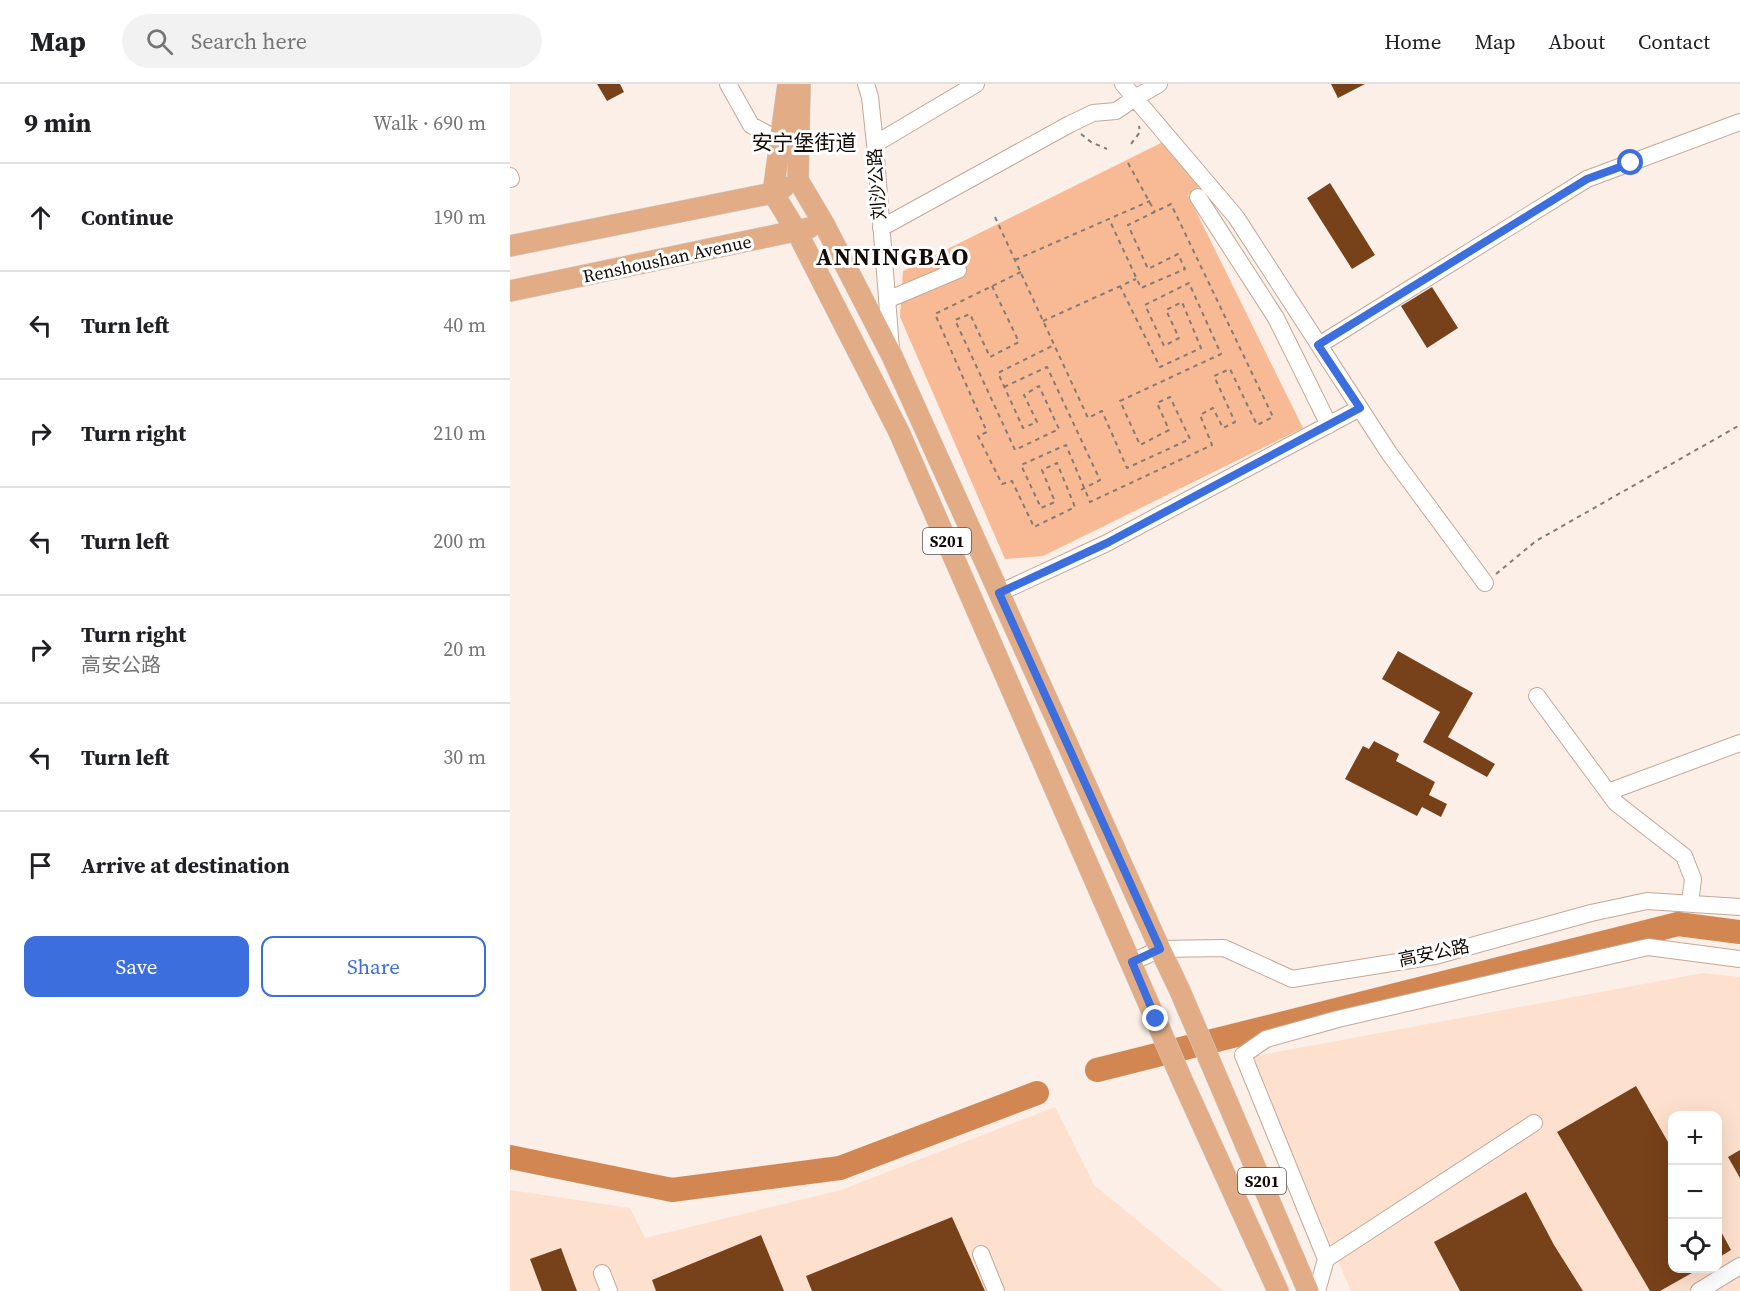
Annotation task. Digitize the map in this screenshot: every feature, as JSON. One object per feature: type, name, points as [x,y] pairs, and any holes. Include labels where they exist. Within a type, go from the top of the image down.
[{"type":"main road","points":[[773,193],[788,84]]},
{"type":"main road","points":[[510,246],[773,193],[798,180],[800,84]]},
{"type":"main road","name":"S201","points":[[798,180],[824,224],[892,356],[1216,1071],[1308,1291]]},
{"type":"main road","name":"S201","points":[[773,193],[797,232],[899,432],[1182,1080],[1278,1291]]},
{"type":"main road","name":"Renshoushan Avenue","points":[[510,291],[797,232],[824,224]]},
{"type":"street","points":[[728,84],[751,125],[780,141]]},
{"type":"street","name":"刘沙公路","points":[[866,84],[870,97],[875,144],[892,356]]},
{"type":"street","points":[[875,144],[976,84]]},
{"type":"street","points":[[1123,84],[1236,217],[1389,453],[1485,583]]},
{"type":"street","points":[[880,228],[1070,124],[1093,113],[1116,111],[1159,84]]},
{"type":"street","points":[[1318,345],[1587,179],[1740,123]]},
{"type":"street","points":[[1198,197],[1276,318],[1329,425]]},
{"type":"street","points":[[887,300],[958,270]]},
{"type":"street","points":[[999,593],[1107,543],[1360,408]]},
{"type":"street","points":[[1537,696],[1616,803],[1684,856],[1693,879],[1690,903]]},
{"type":"street","points":[[1608,792],[1740,743]]},
{"type":"street","name":"高安公路","points":[[1132,962],[1160,949],[1224,948],[1292,979],[1436,956],[1591,913],[1647,901],[1740,908]]},
{"type":"street","points":[[1317,1291],[1326,1259],[1243,1055],[1266,1038],[1338,1018],[1648,947],[1740,959]]},
{"type":"street","points":[[1326,1259],[1534,1123]]},
{"type":"street","points":[[981,1254],[996,1291]]},
{"type":"street","points":[[1698,1291],[1740,1266]]},
{"type":"street","points":[[602,1273],[609,1291]]},
{"type":"path","points":[[1070,124],[1091,142],[1107,149]]},
{"type":"path","points":[[1128,163],[1155,212]]},
{"type":"path","points":[[1015,260],[1150,201]]},
{"type":"path","points":[[1021,272],[935,314],[987,432],[978,436],[1002,484],[1012,481],[1034,527],[1076,507],[1057,463],[1042,470],[1055,502],[1041,508],[1021,465],[1066,445],[1090,502],[1212,445],[1200,414],[1213,408],[1223,428],[1235,422],[1214,376],[1230,369],[1257,424],[1273,417],[1171,204],[1128,225],[1148,269],[1178,254],[1185,269],[1141,288],[1109,219]]},
{"type":"path","points":[[995,217],[1088,418],[1102,411],[1127,468],[1190,439],[1170,397],[1157,403],[1169,430],[1140,446],[1120,401],[1221,354],[1189,284],[1145,305],[1164,346],[1179,338],[1166,310],[1182,302],[1201,348],[1160,367],[1120,286]]},
{"type":"path","points":[[1043,321],[1137,278]]},
{"type":"path","points":[[992,286],[1019,342],[990,357],[970,314],[955,321],[1015,450],[1059,429],[1039,386],[1024,395],[1037,422],[1023,428],[998,373],[1054,345]]},
{"type":"path","points":[[1004,387],[1047,367],[1100,480],[1079,491]]},
{"type":"path","points":[[1485,583],[1536,541],[1740,425]]},
{"type":"shaded area","points":[[1163,142],[1200,186],[1188,195],[1303,428],[1043,556],[1005,559],[900,317],[903,271]]},
{"type":"shaded area","points":[[1703,973],[1740,977],[1740,1291],[1351,1291],[1250,1057]]},
{"type":"shaded area","points":[[1055,1107],[1094,1185],[1224,1291],[510,1291],[510,1190],[630,1208],[645,1238],[841,1190]]},
{"type":"building","points":[[597,84],[620,84],[624,92],[607,101]]},
{"type":"building","points":[[1331,84],[1365,84],[1338,98]]},
{"type":"building","points":[[1330,183],[1375,255],[1352,269],[1307,198]]},
{"type":"building","points":[[1432,287],[1458,328],[1427,348],[1401,306]]},
{"type":"building","points":[[1398,651],[1473,693],[1448,737],[1495,764],[1487,777],[1423,742],[1440,712],[1382,679]]},
{"type":"building","points":[[1374,741],[1399,754],[1396,761],[1435,782],[1429,795],[1447,804],[1441,817],[1422,807],[1417,816],[1345,779],[1363,746],[1369,749]]},
{"type":"building","points":[[1636,1086],[1668,1142],[1668,1273],[1692,1273],[1660,1291],[1650,1291],[1557,1132]]},
{"type":"building","points":[[1740,1150],[1740,1178],[1728,1157]]},
{"type":"building","points":[[1526,1192],[1554,1245],[1583,1291],[1460,1291],[1434,1242]]},
{"type":"building","points":[[952,1217],[985,1291],[812,1291],[806,1276]]},
{"type":"building","points":[[1722,1233],[1731,1250],[1722,1256]]},
{"type":"building","points":[[761,1235],[784,1291],[656,1291],[652,1280]]},
{"type":"building","points":[[561,1248],[577,1291],[542,1291],[530,1259]]},
{"type":"waterway","points":[[1097,1070],[1678,924],[1740,932]]},
{"type":"waterway","points":[[510,1157],[672,1190],[840,1168],[1037,1093]]},
{"type":"district","name":"安宁堡街道","points":[[804,143]]},
{"type":"district","name":"ANNINGBAO","points":[[893,257]]},
{"type":"route","points":[[1156,1019],[1132,962],[1160,949],[999,593],[1107,543],[1360,408],[1318,345],[1587,179],[1631,163]]}]
